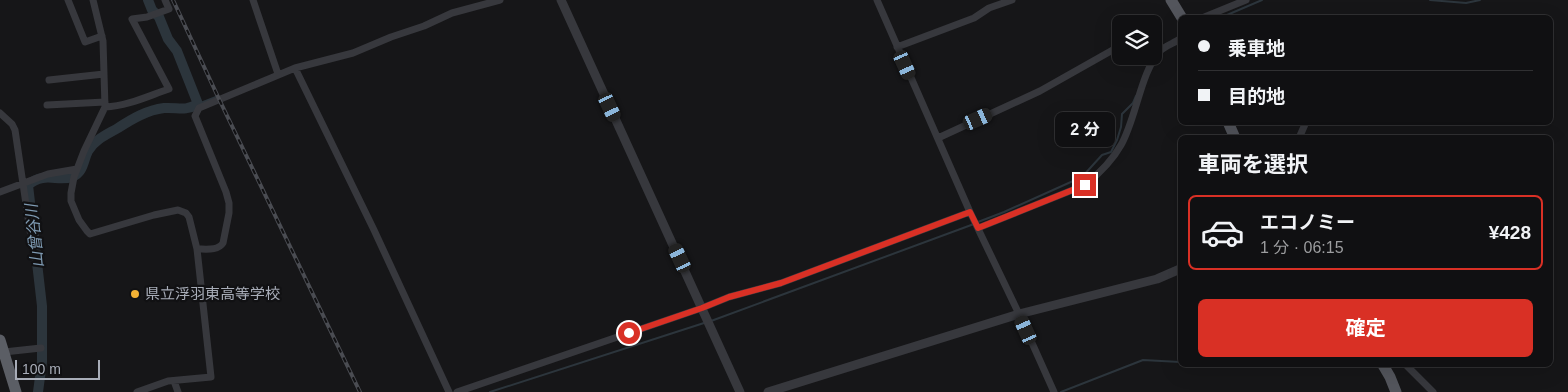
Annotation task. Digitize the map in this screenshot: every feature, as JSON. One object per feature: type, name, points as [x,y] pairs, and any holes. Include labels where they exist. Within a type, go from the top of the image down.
[{"type":"highway","points":[[0,340],[16,392]]},
{"type":"main road","points":[[1171,0],[1180,15]]},
{"type":"main road","points":[[1384,367],[1396,392]]},
{"type":"street","points":[[68,0],[85,42],[102,36]]},
{"type":"street","points":[[94,0],[102,36],[105,105],[75,173],[70,193],[71,201],[79,220],[90,234],[154,215],[182,210],[189,217],[197,249],[211,377],[162,383],[137,392]]},
{"type":"street","points":[[47,104],[105,105],[132,102],[169,89],[132,19],[155,15],[169,9],[165,0]]},
{"type":"street","points":[[253,0],[278,74]]},
{"type":"street","points":[[197,249],[221,247],[229,213],[226,192],[195,116],[198,108],[278,74],[353,53],[424,26],[452,13],[500,0]]},
{"type":"street","points":[[561,0],[740,392]]},
{"type":"street","points":[[877,0],[970,212],[1054,392]]},
{"type":"street","points":[[897,47],[974,18],[989,8],[1012,0]]},
{"type":"street","points":[[1209,15],[1246,0]]},
{"type":"street","points":[[1162,48],[1178,40]]},
{"type":"street","points":[[938,138],[1040,91],[1112,50]]},
{"type":"street","points":[[978,228],[1085,185],[1099,174],[1122,144],[1151,65]]},
{"type":"street","points":[[295,68],[374,230],[449,392]]},
{"type":"street","points":[[49,80],[104,74]]},
{"type":"street","points":[[0,113],[12,124],[14,130],[30,231]]},
{"type":"street","points":[[0,192],[48,174],[75,173]]},
{"type":"street","points":[[457,392],[729,297],[781,283],[970,212]]},
{"type":"street","points":[[768,392],[1019,314],[1158,279],[1178,270]]},
{"type":"street","points":[[4,352],[41,348]]},
{"type":"street","points":[[1408,367],[1433,392]]},
{"type":"street","points":[[174,381],[178,392]]},
{"type":"waterway","name":"山曾谷川","points":[[38,392],[42,362],[42,306],[28,185],[40,179],[66,178],[76,175],[81,169],[88,151],[97,140],[140,115],[158,109],[185,109],[198,104],[177,51],[168,39],[159,17],[152,10],[148,0]]},
{"type":"waterway","points":[[1227,15],[1262,0]]},
{"type":"waterway","points":[[1430,0],[1466,3],[1480,0]]},
{"type":"waterway","points":[[978,222],[1082,177],[1102,155],[1111,152],[1121,127],[1122,114],[1133,103],[1136,96]]},
{"type":"waterway","points":[[198,104],[216,97]]},
{"type":"waterway","points":[[711,321],[974,224]]},
{"type":"waterway","points":[[490,392],[704,323]]},
{"type":"waterway","points":[[1061,392],[1143,360],[1178,362]]},
{"type":"railway","points":[[173,0],[360,392]]},
{"type":"place","name":"県立浮羽東高等学校","points":[[135,294]]},
{"type":"route","points":[[629,333],[753,289],[781,283],[970,212],[978,228],[1085,185]]}]
